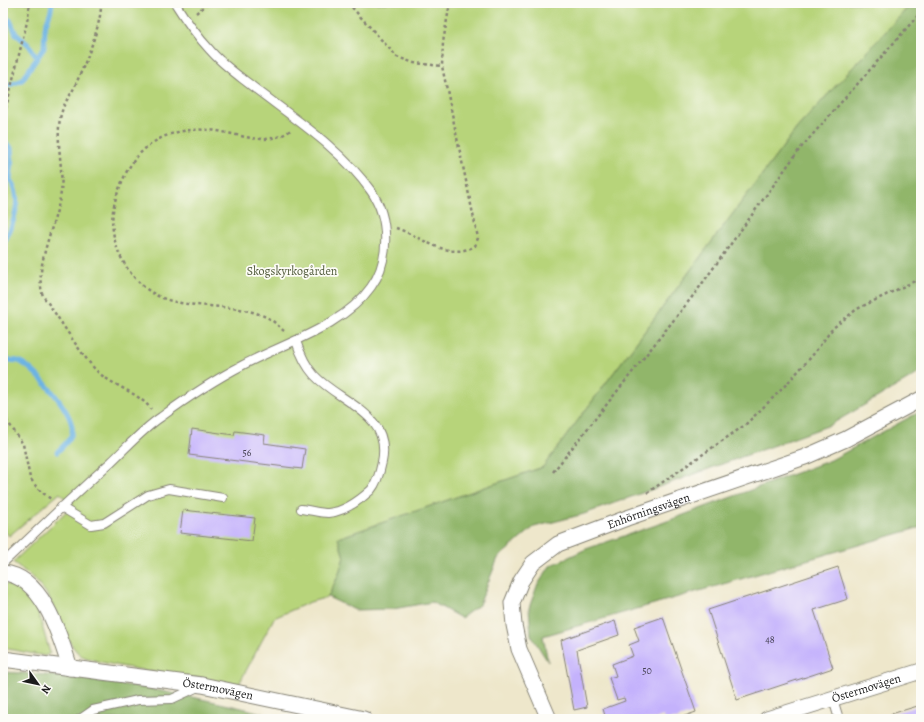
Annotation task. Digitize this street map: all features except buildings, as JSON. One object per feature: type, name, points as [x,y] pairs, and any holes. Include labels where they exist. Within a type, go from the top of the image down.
[{"type":"street","name":"Enhörningsvägen","points":[[549,719],[519,649],[514,625],[512,603],[521,581],[533,563],[558,544],[627,518],[805,457],[846,439],[921,399]]},
{"type":"street","points":[[3,573],[24,580],[36,592],[49,611],[70,668]]},
{"type":"street","name":"Östermovägen","points":[[3,658],[202,685],[364,719]]},
{"type":"street","name":"Östermovägen","points":[[766,719],[921,671]]},
{"type":"lane","points":[[3,562],[158,419],[197,392],[244,365],[296,341],[346,312],[360,300],[372,286],[380,272],[384,254],[384,224],[373,193],[322,140],[229,68],[210,50],[175,3]]},
{"type":"lane","points":[[296,341],[303,360],[314,375],[329,388],[362,410],[373,421],[381,436],[384,454],[380,473],[372,489],[360,500],[329,513],[301,509]]},
{"type":"lane","points":[[61,507],[91,524],[104,523],[148,495],[169,489],[223,498]]},
{"type":"lane","points":[[80,719],[93,710],[138,700],[172,699],[202,685]]},
{"type":"lane","points":[[833,699],[839,719]]},
{"type":"path","points":[[3,120],[26,28],[30,3]]},
{"type":"path","points":[[97,3],[101,5],[100,24],[72,91],[63,107],[59,122],[62,173],[61,194],[44,253],[39,286],[43,296],[95,368],[107,378],[137,396],[146,404],[158,419]]},
{"type":"path","points":[[348,3],[397,57],[414,63],[442,66]]},
{"type":"path","points":[[384,224],[402,230],[436,247],[454,252],[466,251],[475,246],[478,238],[442,66],[443,42],[450,3]]},
{"type":"path","points":[[553,472],[696,292],[799,150],[921,12]]},
{"type":"path","points":[[296,341],[269,318],[252,312],[180,302],[162,297],[148,290],[134,277],[122,259],[114,241],[112,223],[113,206],[128,169],[140,152],[159,138],[186,131],[209,130],[252,139],[273,139],[285,134],[300,123]]},
{"type":"path","points":[[642,496],[745,424],[812,356],[833,328],[857,309],[921,278]]},
{"type":"path","points":[[3,415],[22,444],[30,478],[38,489],[61,507]]},
{"type":"green space","name":"Skogskyrkogården","points":[[3,3],[912,3],[797,128],[543,467],[338,538],[344,557],[338,576],[328,597],[310,602],[274,618],[239,684],[128,668],[105,663],[79,654],[69,641],[53,605],[42,587],[13,562],[72,506],[60,493],[9,536],[3,529]]},
{"type":"green space","points":[[912,3],[921,3],[921,372],[830,425],[584,514],[534,527],[498,558],[479,605],[461,618],[432,602],[393,609],[355,610],[328,597],[338,576],[344,557],[338,538],[543,467],[797,128]]},
{"type":"green space","points":[[921,411],[921,527],[543,636],[548,662],[531,635],[529,608],[537,586],[550,566],[586,549],[662,523],[831,460]]},
{"type":"green space","points":[[8,584],[26,593],[38,612],[50,653],[45,656],[3,648],[3,585]]},
{"type":"green space","points":[[3,672],[39,674],[146,688],[216,702],[286,719],[3,719]]},
{"type":"waterway","points":[[3,88],[22,80],[44,48],[45,27],[52,3]]},
{"type":"waterway","points":[[3,19],[10,20],[16,34],[29,45],[37,58]]},
{"type":"waterway","points":[[3,141],[11,148],[12,162],[10,180],[14,187],[17,203],[13,221],[3,244]]},
{"type":"waterway","points":[[3,360],[19,361],[28,367],[45,383],[68,415],[72,425],[72,433],[68,441],[57,452]]}]
